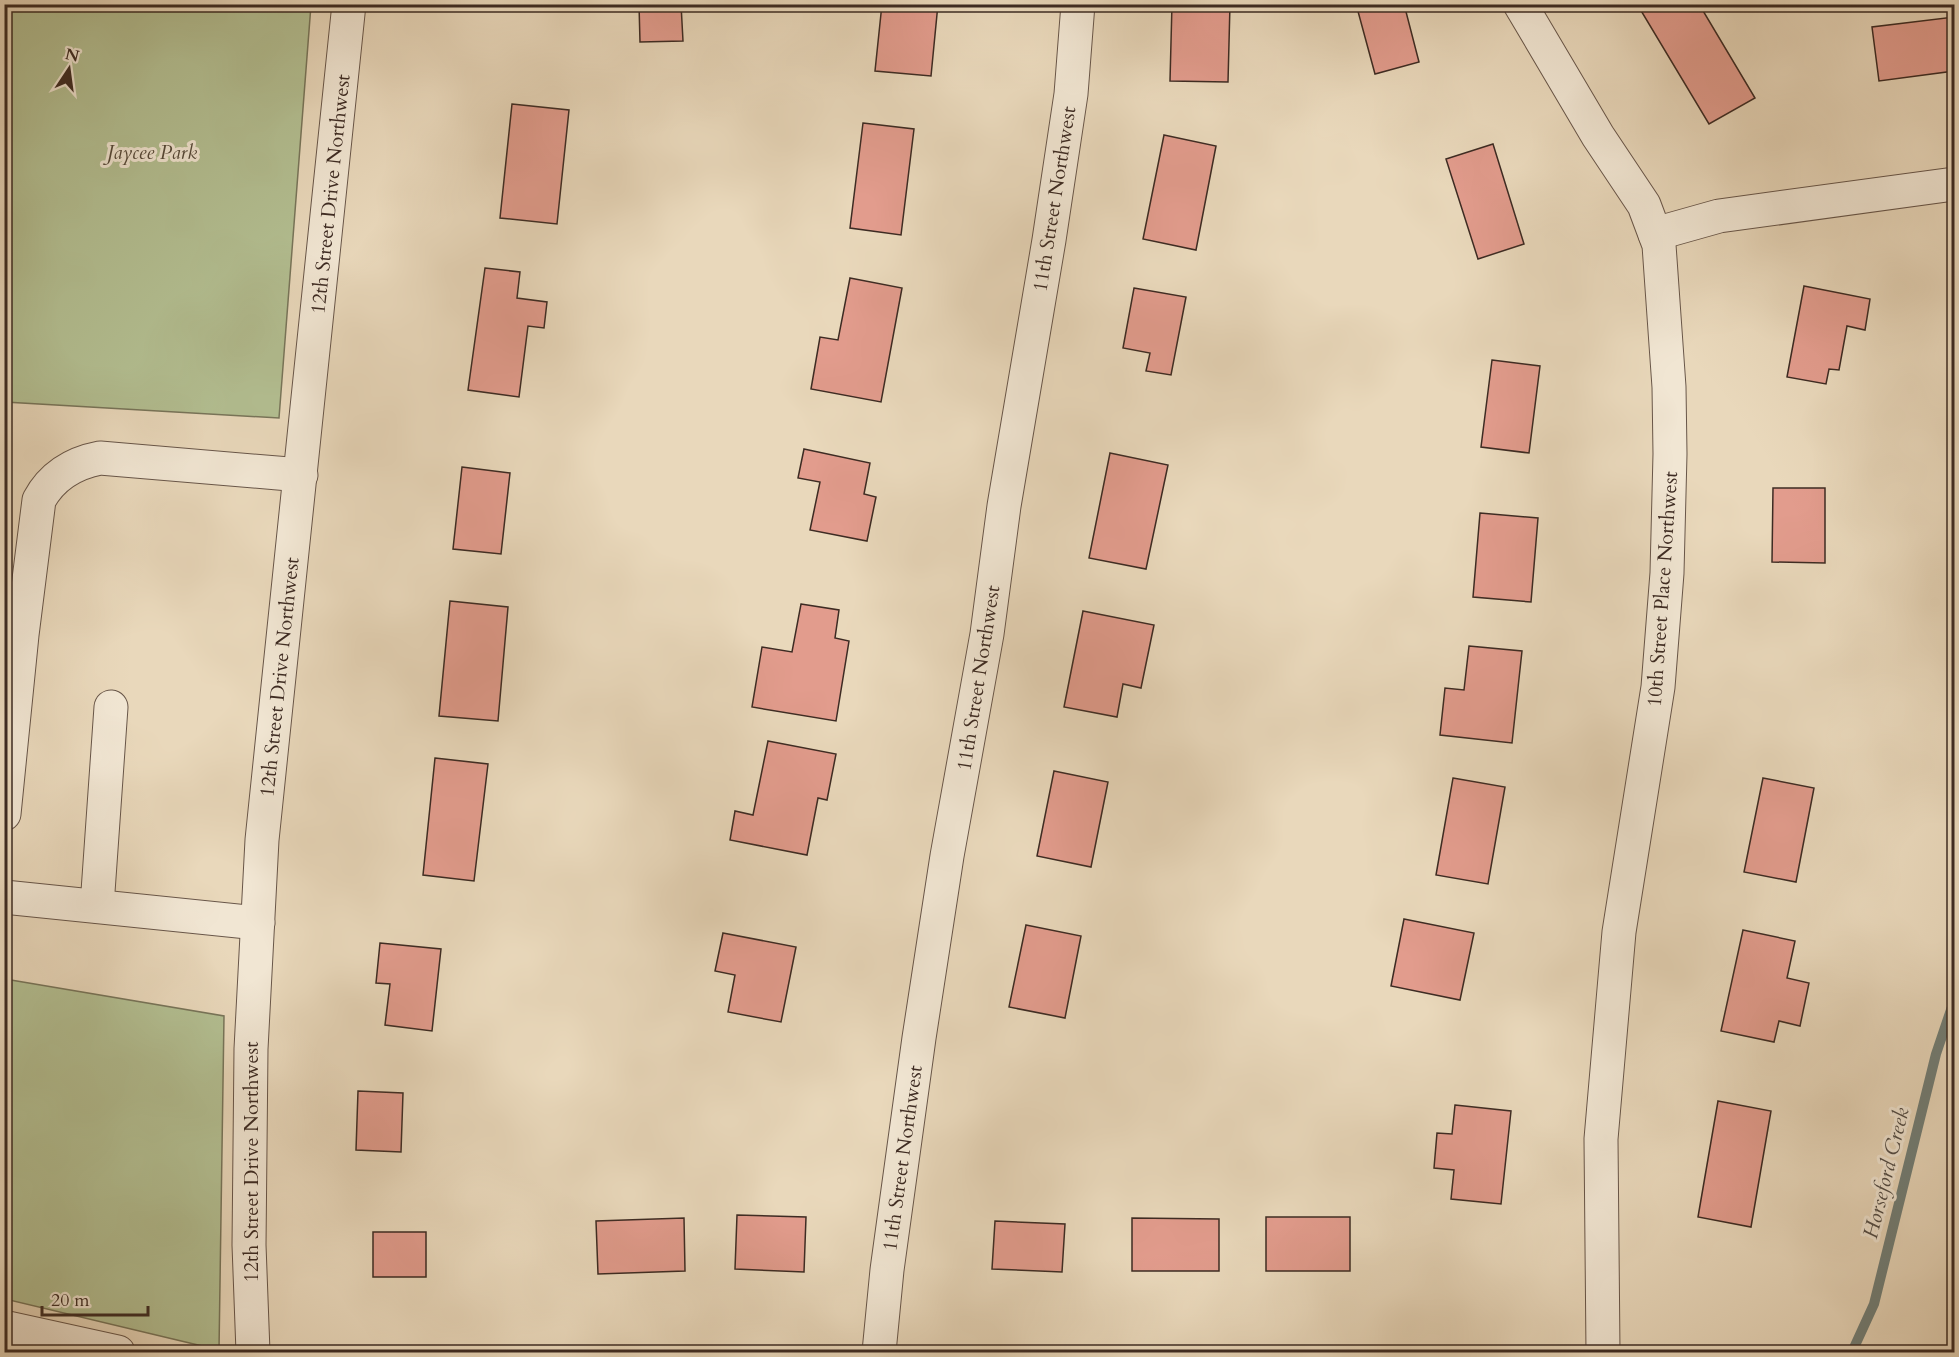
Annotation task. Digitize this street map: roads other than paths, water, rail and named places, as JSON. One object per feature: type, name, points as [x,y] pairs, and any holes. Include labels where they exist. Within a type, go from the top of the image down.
[{"type":"street","name":"12th Street Drive Northwest","points":[[253,1353],[249,1245],[251,1049],[262,840],[349,4]]},
{"type":"street","name":"11th Street Northwest","points":[[879,1353],[887,1270],[919,1038],[949,845],[987,634],[1004,506],[1049,240],[1071,94],[1078,4]]},
{"type":"street","name":"10th Street Place Northwest","points":[[1520,4],[1598,136],[1644,205],[1659,245],[1669,387],[1667,573],[1658,687],[1619,932],[1601,1139],[1603,1353]]},
{"type":"street","points":[[1655,234],[1719,216],[1954,184]]},
{"type":"street","points":[[4,814],[22,635],[39,500],[47,484],[79,462],[100,458],[301,475]]},
{"type":"street","points":[[97,906],[111,707]]},
{"type":"street","points":[[4,897],[258,923]]},
{"type":"street","points":[[4,1327],[118,1353]]},
{"type":"waterway","name":"Horseford Creek","points":[[1852,1352],[1874,1304],[1936,1054],[1954,1001]]},
{"type":"park label","name":"Jaycee Park","points":[[152,152]]}]
